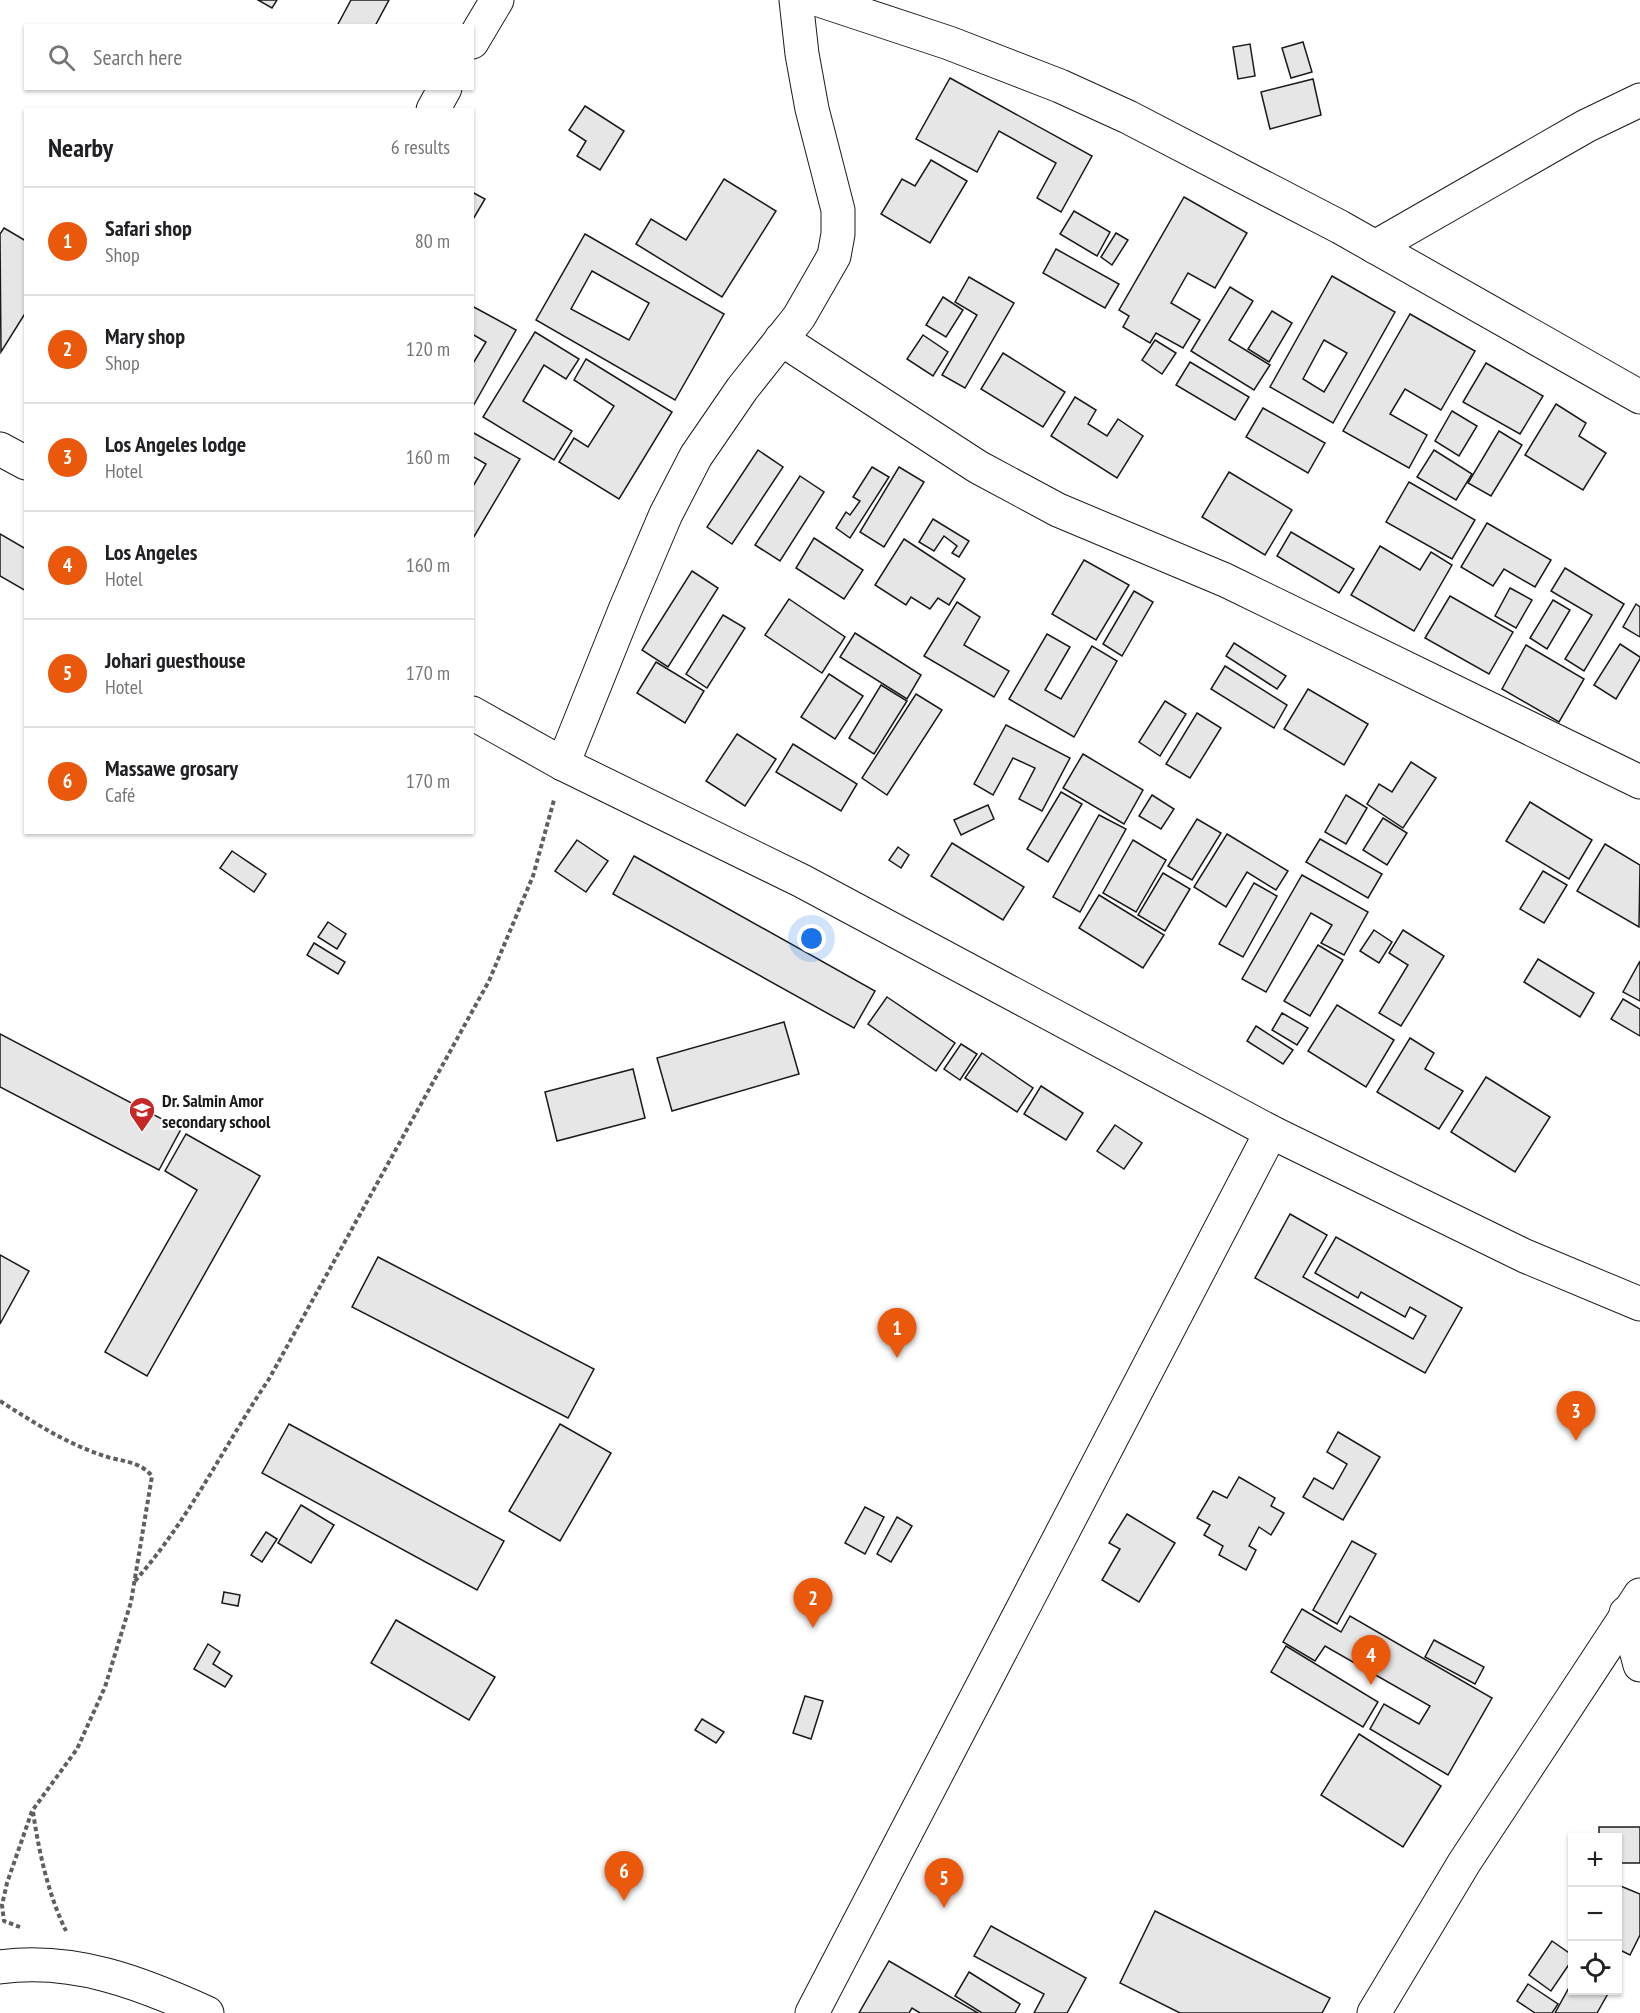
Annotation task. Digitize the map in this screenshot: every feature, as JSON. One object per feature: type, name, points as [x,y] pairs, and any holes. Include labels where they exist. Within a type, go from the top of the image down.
[{"type":"street","points":[[474,39],[497,0]]},
{"type":"street","points":[[563,764],[666,514],[696,456],[742,389],[799,317],[823,279],[834,256],[838,234],[838,210],[812,109],[802,54],[796,0]]},
{"type":"street","points":[[819,0],[949,43],[1060,86],[1128,117],[1375,247],[1640,397]]},
{"type":"street","points":[[434,108],[444,90]]},
{"type":"street","points":[[1375,247],[1586,126],[1640,100]]},
{"type":"street","points":[[781,339],[978,467],[1058,510],[1225,580],[1640,782]]},
{"type":"street","points":[[0,450],[24,462]]},
{"type":"street","points":[[474,714],[563,764],[802,880],[1271,1132],[1526,1256],[1640,1304]]},
{"type":"street","points":[[812,2013],[1271,1132]]},
{"type":"street","points":[[1633,1604],[1640,1665]]},
{"type":"street","points":[[1374,2013],[1464,1863],[1633,1604]]},
{"type":"street","points":[[0,1966],[30,1963],[101,1971],[207,2013]]},
{"type":"path","points":[[135,1581],[165,1547],[268,1379],[489,981],[533,876],[563,764]]},
{"type":"path","points":[[0,1401],[80,1448],[136,1463],[152,1476],[135,1581],[105,1687],[77,1749],[32,1811],[17,1849],[2,1905],[4,1921],[24,1929]]},
{"type":"path","points":[[32,1811],[39,1851],[57,1913],[70,1941]]},
{"type":"building","points":[[258,0],[277,0],[272,8]]},
{"type":"building","points":[[351,0],[389,0],[376,24],[338,24]]},
{"type":"building","points":[[1303,42],[1312,72],[1291,78],[1282,48]]},
{"type":"building","points":[[1250,44],[1255,76],[1238,79],[1233,47]]},
{"type":"building","points":[[950,78],[1092,156],[1061,212],[1037,198],[1056,163],[999,131],[977,172],[916,139]]},
{"type":"building","points":[[1313,79],[1321,115],[1270,129],[1261,92]]},
{"type":"building","points":[[585,106],[624,131],[600,170],[577,156],[586,141],[569,130]]},
{"type":"building","points":[[931,160],[967,181],[930,243],[881,214],[902,179],[915,186]]},
{"type":"building","points":[[724,179],[776,211],[722,297],[636,244],[651,219],[686,240]]},
{"type":"building","points":[[474,193],[485,199],[474,218]]},
{"type":"building","points":[[1184,197],[1247,233],[1215,288],[1188,273],[1171,303],[1200,320],[1183,348],[1156,333],[1150,343],[1123,327],[1129,316],[1119,310]]},
{"type":"building","points":[[1074,211],[1110,232],[1097,256],[1060,234]]},
{"type":"building","points":[[4,228],[24,240],[24,315],[1,352],[0,234]]},
{"type":"building","points":[[1116,233],[1128,240],[1112,265],[1101,257]]},
{"type":"building","points":[[585,234],[724,314],[675,400],[536,320]],"holes":[[[592,271],[649,303],[629,340],[571,309]]]},
{"type":"building","points":[[1056,249],[1119,284],[1105,308],[1043,273]]},
{"type":"building","points":[[1332,276],[1395,312],[1333,423],[1270,387]],"holes":[[[1324,340],[1347,353],[1324,392],[1303,379]]]},
{"type":"building","points":[[969,277],[1014,303],[965,388],[942,375],[977,315],[955,302]]},
{"type":"building","points":[[1230,287],[1253,301],[1229,340],[1270,365],[1254,390],[1191,351]]},
{"type":"building","points":[[943,297],[963,310],[946,337],[926,325]]},
{"type":"building","points":[[474,307],[516,330],[474,404],[474,362],[486,342],[474,335]]},
{"type":"building","points":[[1272,311],[1292,323],[1269,362],[1248,349]]},
{"type":"building","points":[[1410,314],[1475,351],[1441,410],[1405,389],[1390,414],[1427,435],[1409,468],[1343,431]]},
{"type":"building","points":[[535,332],[579,359],[566,379],[544,365],[523,401],[572,431],[554,460],[483,417]]},
{"type":"building","points":[[923,335],[948,352],[933,376],[907,359]]},
{"type":"building","points":[[1155,340],[1176,353],[1162,374],[1142,360]]},
{"type":"building","points":[[1003,353],[1065,392],[1043,427],[981,389]]},
{"type":"building","points":[[586,359],[672,412],[619,499],[559,462],[574,438],[588,447],[614,406],[574,380]]},
{"type":"building","points":[[1190,362],[1249,397],[1235,420],[1176,385]]},
{"type":"building","points":[[1486,363],[1543,396],[1520,434],[1463,402]]},
{"type":"building","points":[[1075,397],[1096,410],[1088,424],[1107,436],[1118,419],[1143,436],[1117,478],[1051,436]]},
{"type":"building","points":[[1556,404],[1586,423],[1579,436],[1606,453],[1583,490],[1525,455]]},
{"type":"building","points":[[1263,408],[1325,443],[1308,473],[1246,437]]},
{"type":"building","points":[[1452,411],[1477,426],[1459,456],[1435,441]]},
{"type":"building","points":[[1499,431],[1522,445],[1491,496],[1468,483]]},
{"type":"building","points":[[474,433],[520,459],[474,537],[474,485],[486,464],[474,457]]},
{"type":"building","points":[[758,450],[783,467],[732,544],[707,527]]},
{"type":"building","points":[[1434,450],[1472,474],[1456,500],[1417,477]]},
{"type":"building","points":[[872,467],[889,477],[850,538],[836,528],[846,512],[850,515],[860,501],[853,497]]},
{"type":"building","points":[[899,467],[924,482],[884,547],[860,532]]},
{"type":"building","points":[[1229,472],[1292,510],[1265,555],[1202,517]]},
{"type":"building","points":[[800,476],[824,492],[780,561],[755,545]]},
{"type":"building","points":[[1409,482],[1475,520],[1452,559],[1386,522]]},
{"type":"building","points":[[933,519],[969,541],[959,557],[952,553],[957,546],[944,536],[934,551],[919,542]]},
{"type":"building","points":[[1487,523],[1551,560],[1535,587],[1504,569],[1493,586],[1461,567]]},
{"type":"building","points":[[1291,532],[1354,569],[1339,593],[1277,556]]},
{"type":"building","points":[[0,534],[24,548],[24,590],[0,576]]},
{"type":"building","points":[[814,538],[863,570],[844,599],[796,568]]},
{"type":"building","points":[[904,539],[965,579],[949,605],[938,598],[930,609],[911,597],[906,605],[875,585]]},
{"type":"building","points":[[1380,546],[1420,570],[1431,552],[1452,565],[1414,631],[1351,595]]},
{"type":"building","points":[[1084,560],[1129,585],[1096,640],[1052,614]]},
{"type":"building","points":[[1565,568],[1624,604],[1584,671],[1565,659],[1592,615],[1551,591]]},
{"type":"building","points":[[692,571],[718,588],[668,667],[642,650]]},
{"type":"building","points":[[1510,588],[1532,600],[1516,628],[1495,616]]},
{"type":"building","points":[[1134,591],[1153,602],[1122,656],[1103,644]]},
{"type":"building","points":[[1450,596],[1513,632],[1489,674],[1425,638]]},
{"type":"building","points":[[789,599],[845,637],[822,673],[765,635]]},
{"type":"building","points":[[1553,600],[1570,610],[1547,649],[1530,638]]},
{"type":"building","points":[[957,602],[980,617],[964,645],[1009,671],[994,697],[924,656]]},
{"type":"building","points":[[1636,604],[1640,607],[1640,637],[1623,627]]},
{"type":"building","points":[[723,615],[745,628],[707,688],[686,674]]},
{"type":"building","points":[[855,633],[921,675],[907,699],[840,657]]},
{"type":"building","points":[[1047,634],[1070,647],[1045,690],[1061,699],[1092,646],[1117,661],[1074,737],[1009,699]]},
{"type":"building","points":[[1234,643],[1286,676],[1277,689],[1226,656]]},
{"type":"building","points":[[1620,644],[1640,659],[1616,699],[1594,685]]},
{"type":"building","points":[[1526,645],[1584,679],[1559,722],[1502,689]]},
{"type":"building","points":[[656,662],[704,691],[685,723],[637,693]]},
{"type":"building","points":[[1225,666],[1287,705],[1274,728],[1211,689]]},
{"type":"building","points":[[829,674],[863,696],[835,739],[801,717]]},
{"type":"building","points":[[881,685],[907,701],[874,754],[849,738]]},
{"type":"building","points":[[1308,689],[1368,724],[1344,765],[1284,729]]},
{"type":"building","points":[[916,694],[942,710],[887,795],[862,778]]},
{"type":"building","points":[[1165,701],[1186,714],[1160,756],[1139,742]]},
{"type":"building","points":[[1197,713],[1221,728],[1190,778],[1166,764]]},
{"type":"building","points":[[1006,725],[1070,758],[1042,811],[1019,799],[1035,768],[1013,758],[993,795],[974,784]]},
{"type":"building","points":[[737,734],[776,759],[745,806],[706,781]]},
{"type":"building","points":[[793,744],[857,784],[841,811],[776,772]]},
{"type":"building","points":[[1083,754],[1143,790],[1124,824],[1063,788]]},
{"type":"building","points":[[1411,762],[1436,778],[1403,828],[1367,804],[1379,784],[1392,792]]},
{"type":"building","points":[[1061,792],[1082,804],[1048,862],[1027,849]]},
{"type":"building","points":[[1152,795],[1174,809],[1161,829],[1139,816]]},
{"type":"building","points":[[1346,795],[1367,808],[1346,844],[1325,832]]},
{"type":"building","points":[[1530,802],[1592,840],[1569,879],[1506,841]]},
{"type":"building","points":[[988,805],[994,819],[961,835],[954,820]]},
{"type":"building","points":[[1099,815],[1126,829],[1080,912],[1053,897]]},
{"type":"building","points":[[1383,818],[1407,833],[1387,865],[1363,850]]},
{"type":"building","points":[[1197,819],[1221,833],[1192,880],[1168,866]]},
{"type":"building","points":[[1227,834],[1288,871],[1276,890],[1247,872],[1226,907],[1194,887]]},
{"type":"building","points":[[1320,839],[1382,874],[1368,898],[1306,862]]},
{"type":"building","points":[[577,840],[608,861],[586,892],[555,871]]},
{"type":"building","points":[[1133,840],[1166,860],[1136,912],[1103,893]]},
{"type":"building","points":[[952,843],[1024,887],[1003,920],[931,876]]},
{"type":"building","points":[[1605,844],[1640,865],[1639,927],[1577,891]]},
{"type":"building","points":[[898,847],[909,855],[901,868],[889,860]]},
{"type":"building","points":[[232,851],[266,874],[254,892],[220,868]]},
{"type":"building","points":[[634,856],[875,991],[854,1028],[613,894]]},
{"type":"building","points":[[1543,871],[1567,885],[1544,923],[1520,909]]},
{"type":"building","points":[[1163,873],[1190,889],[1165,931],[1138,915]]},
{"type":"building","points":[[1302,875],[1368,912],[1344,955],[1321,943],[1332,925],[1311,913],[1266,992],[1242,979]]},
{"type":"building","points":[[1254,883],[1277,896],[1243,957],[1219,944]]},
{"type":"building","points":[[1099,895],[1164,935],[1143,968],[1079,928]]},
{"type":"building","points":[[328,922],[346,934],[337,949],[318,937]]},
{"type":"building","points":[[1374,930],[1392,942],[1379,963],[1360,951]]},
{"type":"building","points":[[1403,930],[1444,956],[1401,1026],[1379,1013],[1408,965],[1389,953]]},
{"type":"building","points":[[314,943],[345,962],[338,974],[307,955]]},
{"type":"building","points":[[1318,945],[1343,960],[1310,1016],[1284,1001]]},
{"type":"building","points":[[1538,959],[1594,993],[1580,1017],[1524,982]]},
{"type":"building","points":[[1640,961],[1640,1001],[1623,992]]},
{"type":"building","points":[[887,997],[955,1043],[936,1071],[868,1024]]},
{"type":"building","points":[[1623,999],[1640,1009],[1640,1036],[1611,1019]]},
{"type":"building","points":[[1337,1005],[1394,1040],[1366,1087],[1308,1051]]},
{"type":"building","points":[[1282,1013],[1308,1028],[1297,1045],[1272,1030]]},
{"type":"building","points":[[784,1022],[799,1074],[672,1111],[657,1058]]},
{"type":"building","points":[[1256,1026],[1293,1050],[1283,1064],[1247,1041]]},
{"type":"building","points":[[0,1034],[181,1129],[159,1170],[0,1087]]},
{"type":"building","points":[[1410,1038],[1434,1053],[1425,1069],[1463,1091],[1439,1129],[1377,1092]]},
{"type":"building","points":[[961,1044],[977,1054],[960,1080],[944,1069]]},
{"type":"building","points":[[982,1053],[1033,1088],[1017,1112],[965,1078]]},
{"type":"building","points":[[633,1069],[645,1118],[557,1141],[545,1092]]},
{"type":"building","points":[[1486,1077],[1550,1117],[1515,1172],[1451,1132]]},
{"type":"building","points":[[1041,1086],[1083,1113],[1066,1140],[1024,1114]]},
{"type":"building","points":[[1115,1125],[1142,1143],[1124,1169],[1097,1151]]},
{"type":"building","points":[[186,1134],[260,1176],[147,1376],[105,1352],[197,1190],[165,1171]]},
{"type":"building","points":[[1290,1214],[1327,1235],[1303,1277],[1413,1339],[1426,1316],[1410,1307],[1405,1317],[1361,1292],[1358,1298],[1315,1273],[1336,1237],[1462,1308],[1425,1373],[1255,1278]]},
{"type":"building","points":[[0,1255],[29,1271],[0,1324]]},
{"type":"building","points":[[378,1257],[594,1369],[568,1418],[352,1307]]},
{"type":"building","points":[[289,1424],[504,1541],[477,1590],[262,1473]]},
{"type":"building","points":[[560,1424],[611,1453],[560,1541],[509,1511]]},
{"type":"building","points":[[1338,1432],[1380,1457],[1343,1520],[1303,1497],[1314,1478],[1333,1489],[1347,1464],[1327,1452]]},
{"type":"building","points":[[1239,1477],[1275,1498],[1271,1506],[1284,1513],[1271,1535],[1259,1527],[1249,1546],[1256,1550],[1246,1570],[1219,1555],[1223,1546],[1204,1535],[1210,1525],[1197,1518],[1213,1491],[1227,1498]]},
{"type":"building","points":[[301,1505],[334,1525],[311,1563],[278,1543]]},
{"type":"building","points":[[865,1507],[884,1517],[865,1554],[845,1543]]},
{"type":"building","points":[[1127,1514],[1175,1543],[1139,1602],[1102,1580],[1120,1549],[1109,1543]]},
{"type":"building","points":[[897,1517],[912,1526],[891,1562],[877,1554]]},
{"type":"building","points":[[266,1532],[277,1539],[262,1562],[251,1555]]},
{"type":"building","points":[[1352,1541],[1376,1554],[1337,1624],[1313,1610]]},
{"type":"building","points":[[224,1592],[240,1595],[238,1606],[222,1603]]},
{"type":"building","points":[[1302,1609],[1341,1632],[1350,1616],[1492,1698],[1448,1775],[1370,1729],[1384,1704],[1419,1724],[1430,1706],[1325,1646],[1315,1661],[1283,1642]]},
{"type":"building","points":[[396,1620],[495,1677],[469,1720],[371,1663]]},
{"type":"building","points":[[1434,1640],[1484,1667],[1475,1684],[1425,1657]]},
{"type":"building","points":[[208,1644],[220,1652],[213,1664],[232,1676],[225,1687],[194,1669]]},
{"type":"building","points":[[1286,1646],[1378,1702],[1363,1727],[1271,1672]]},
{"type":"building","points":[[805,1696],[823,1701],[811,1739],[793,1733]]},
{"type":"building","points":[[702,1719],[724,1732],[716,1743],[695,1730]]},
{"type":"building","points":[[1359,1734],[1441,1786],[1403,1847],[1321,1795]]},
{"type":"building","points":[[1599,1827],[1640,1827],[1640,1863],[1622,1863],[1622,1833],[1599,1833]]},
{"type":"building","points":[[1622,1887],[1640,1894],[1640,1935],[1630,1955],[1622,1951]]},
{"type":"building","points":[[1155,1911],[1330,1998],[1322,2013],[1180,2013],[1120,1983]]},
{"type":"building","points":[[991,1926],[1086,1978],[1067,2013],[1034,2013],[1044,1994],[974,1956]]},
{"type":"building","points":[[1552,1941],[1568,1952],[1568,1966],[1551,1991],[1529,1975]]},
{"type":"building","points":[[889,1961],[978,2013],[920,2013],[912,2008],[909,2013],[859,2013]]},
{"type":"building","points":[[969,1972],[1020,2004],[1015,2013],[982,2013],[955,1996]]},
{"type":"building","points":[[1528,1984],[1558,2004],[1552,2013],[1535,2013],[1517,2001]]},
{"type":"building","points":[[1568,1989],[1568,1995],[1607,1995],[1597,2013],[1555,2013]]},
{"type":"place","name":"Dr. Salmin Amor secondary school","points":[[142,1133]]},
{"type":"place","name":"Safari shop","points":[[897,1358]]},
{"type":"place","name":"Los Angeles lodge","points":[[1576,1441]]},
{"type":"place","name":"Mary shop","points":[[813,1628]]},
{"type":"place","name":"Los Angeles","points":[[1371,1685]]},
{"type":"place","name":"Massawe grosary","points":[[624,1901]]},
{"type":"place","name":"Johari guesthouse","points":[[944,1908]]}]
